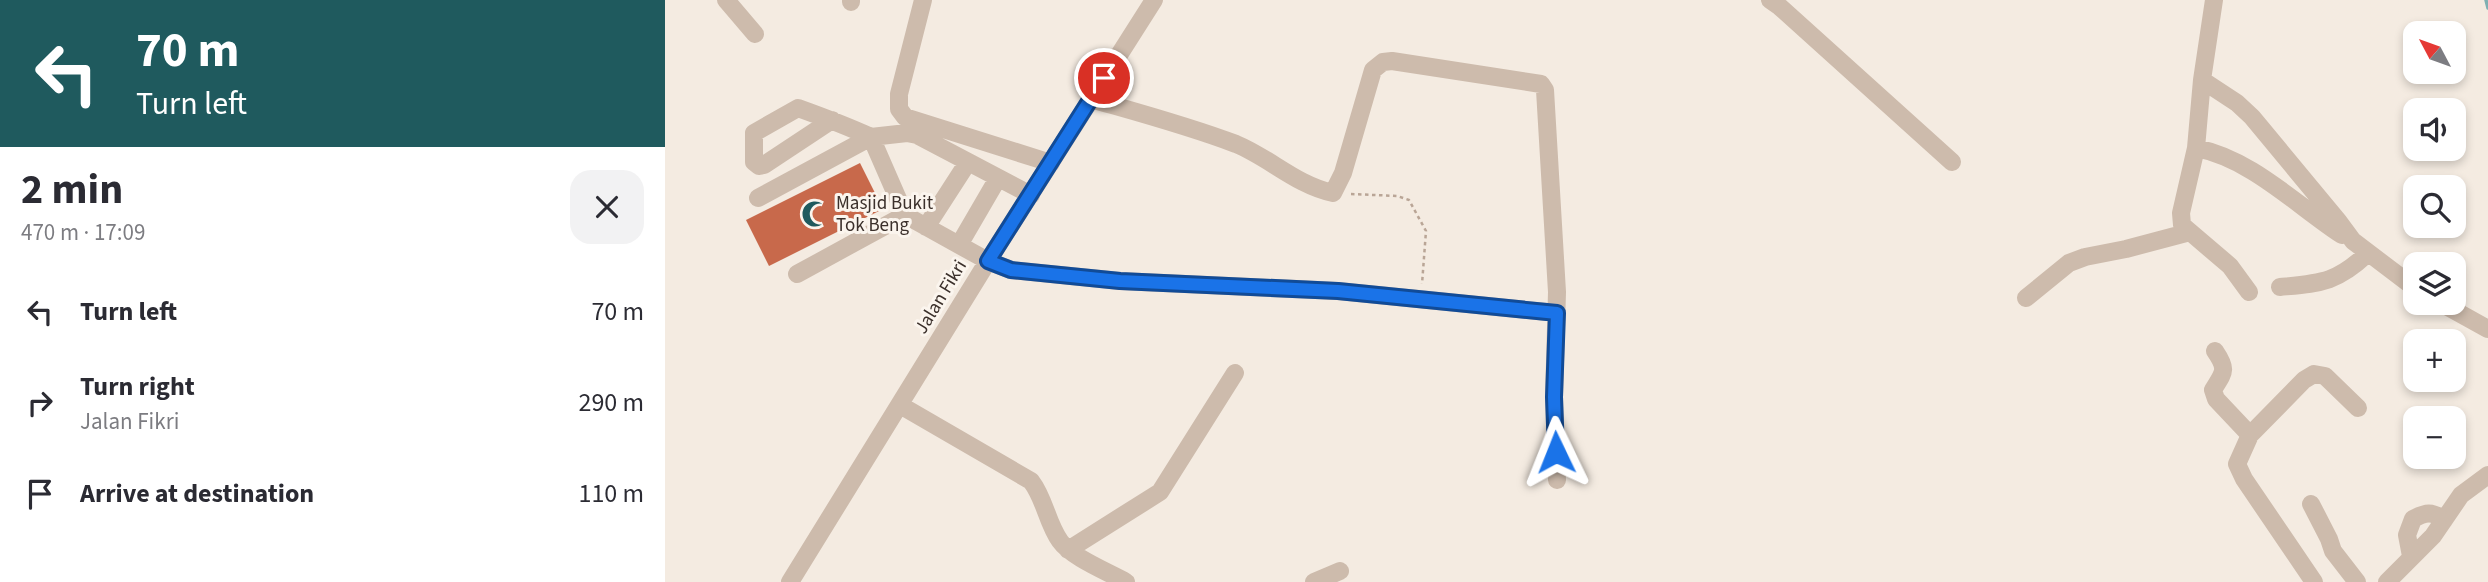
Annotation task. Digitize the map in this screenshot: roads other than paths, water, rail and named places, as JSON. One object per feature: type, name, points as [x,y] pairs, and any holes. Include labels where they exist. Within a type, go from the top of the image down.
[{"type":"street","points":[[726,0],[755,34]]},
{"type":"street","points":[[923,0],[899,94],[899,108],[905,117],[1051,163]]},
{"type":"street","name":"Jalan Fikri","points":[[790,582],[988,261],[1154,0]]},
{"type":"street","points":[[1770,0],[1780,6],[1952,162]]},
{"type":"street","points":[[2214,0],[2202,80],[2196,148],[2181,213],[2182,225],[2231,267],[2249,292]]},
{"type":"street","points":[[1091,99],[1236,144],[1308,186],[1332,192],[1343,173],[1373,71],[1383,62],[1392,61],[1541,84],[1545,90],[1557,313],[1554,397],[1557,480]]},
{"type":"street","points":[[2202,80],[2238,103],[2252,117],[2353,241]]},
{"type":"street","points":[[832,120],[871,137],[905,215],[988,261],[1011,270],[1120,281],[1278,287],[1420,298],[1557,313]]},
{"type":"street","points":[[758,198],[871,137],[907,133],[917,135],[1031,195]]},
{"type":"street","points":[[2196,148],[2216,152],[2239,163],[2353,241],[2403,280]]},
{"type":"street","points":[[926,227],[968,162]]},
{"type":"street","points":[[959,245],[998,178]]},
{"type":"street","points":[[797,274],[905,215]]},
{"type":"street","points":[[2027,298],[2069,263],[2189,232]]},
{"type":"street","points":[[2280,288],[2324,282],[2347,272],[2367,254]]},
{"type":"street","points":[[2463,315],[2488,329]]},
{"type":"street","points":[[2215,351],[2224,365],[2224,371],[2213,390],[2216,399],[2250,435]]},
{"type":"street","points":[[1068,550],[1160,492],[1235,373]]},
{"type":"street","points":[[2314,582],[2243,479],[2237,464],[2250,435],[2304,380],[2314,374],[2326,376],[2358,408]]},
{"type":"street","points":[[900,405],[1031,481],[1039,491],[1059,540],[1068,550],[1126,582]]},
{"type":"street","points":[[2387,582],[2433,536],[2461,495],[2488,475]]},
{"type":"street","points":[[2311,504],[2333,551],[2357,582]]},
{"type":"street","points":[[2411,556],[2407,535],[2413,519],[2425,512],[2432,512],[2444,520]]},
{"type":"street","points":[[1314,582],[1340,571]]},
{"type":"waterway","points":[[2486,0],[2488,8]]},
{"type":"place","name":"Masjid Bukit Tok Beng","points":[[815,214]]}]
